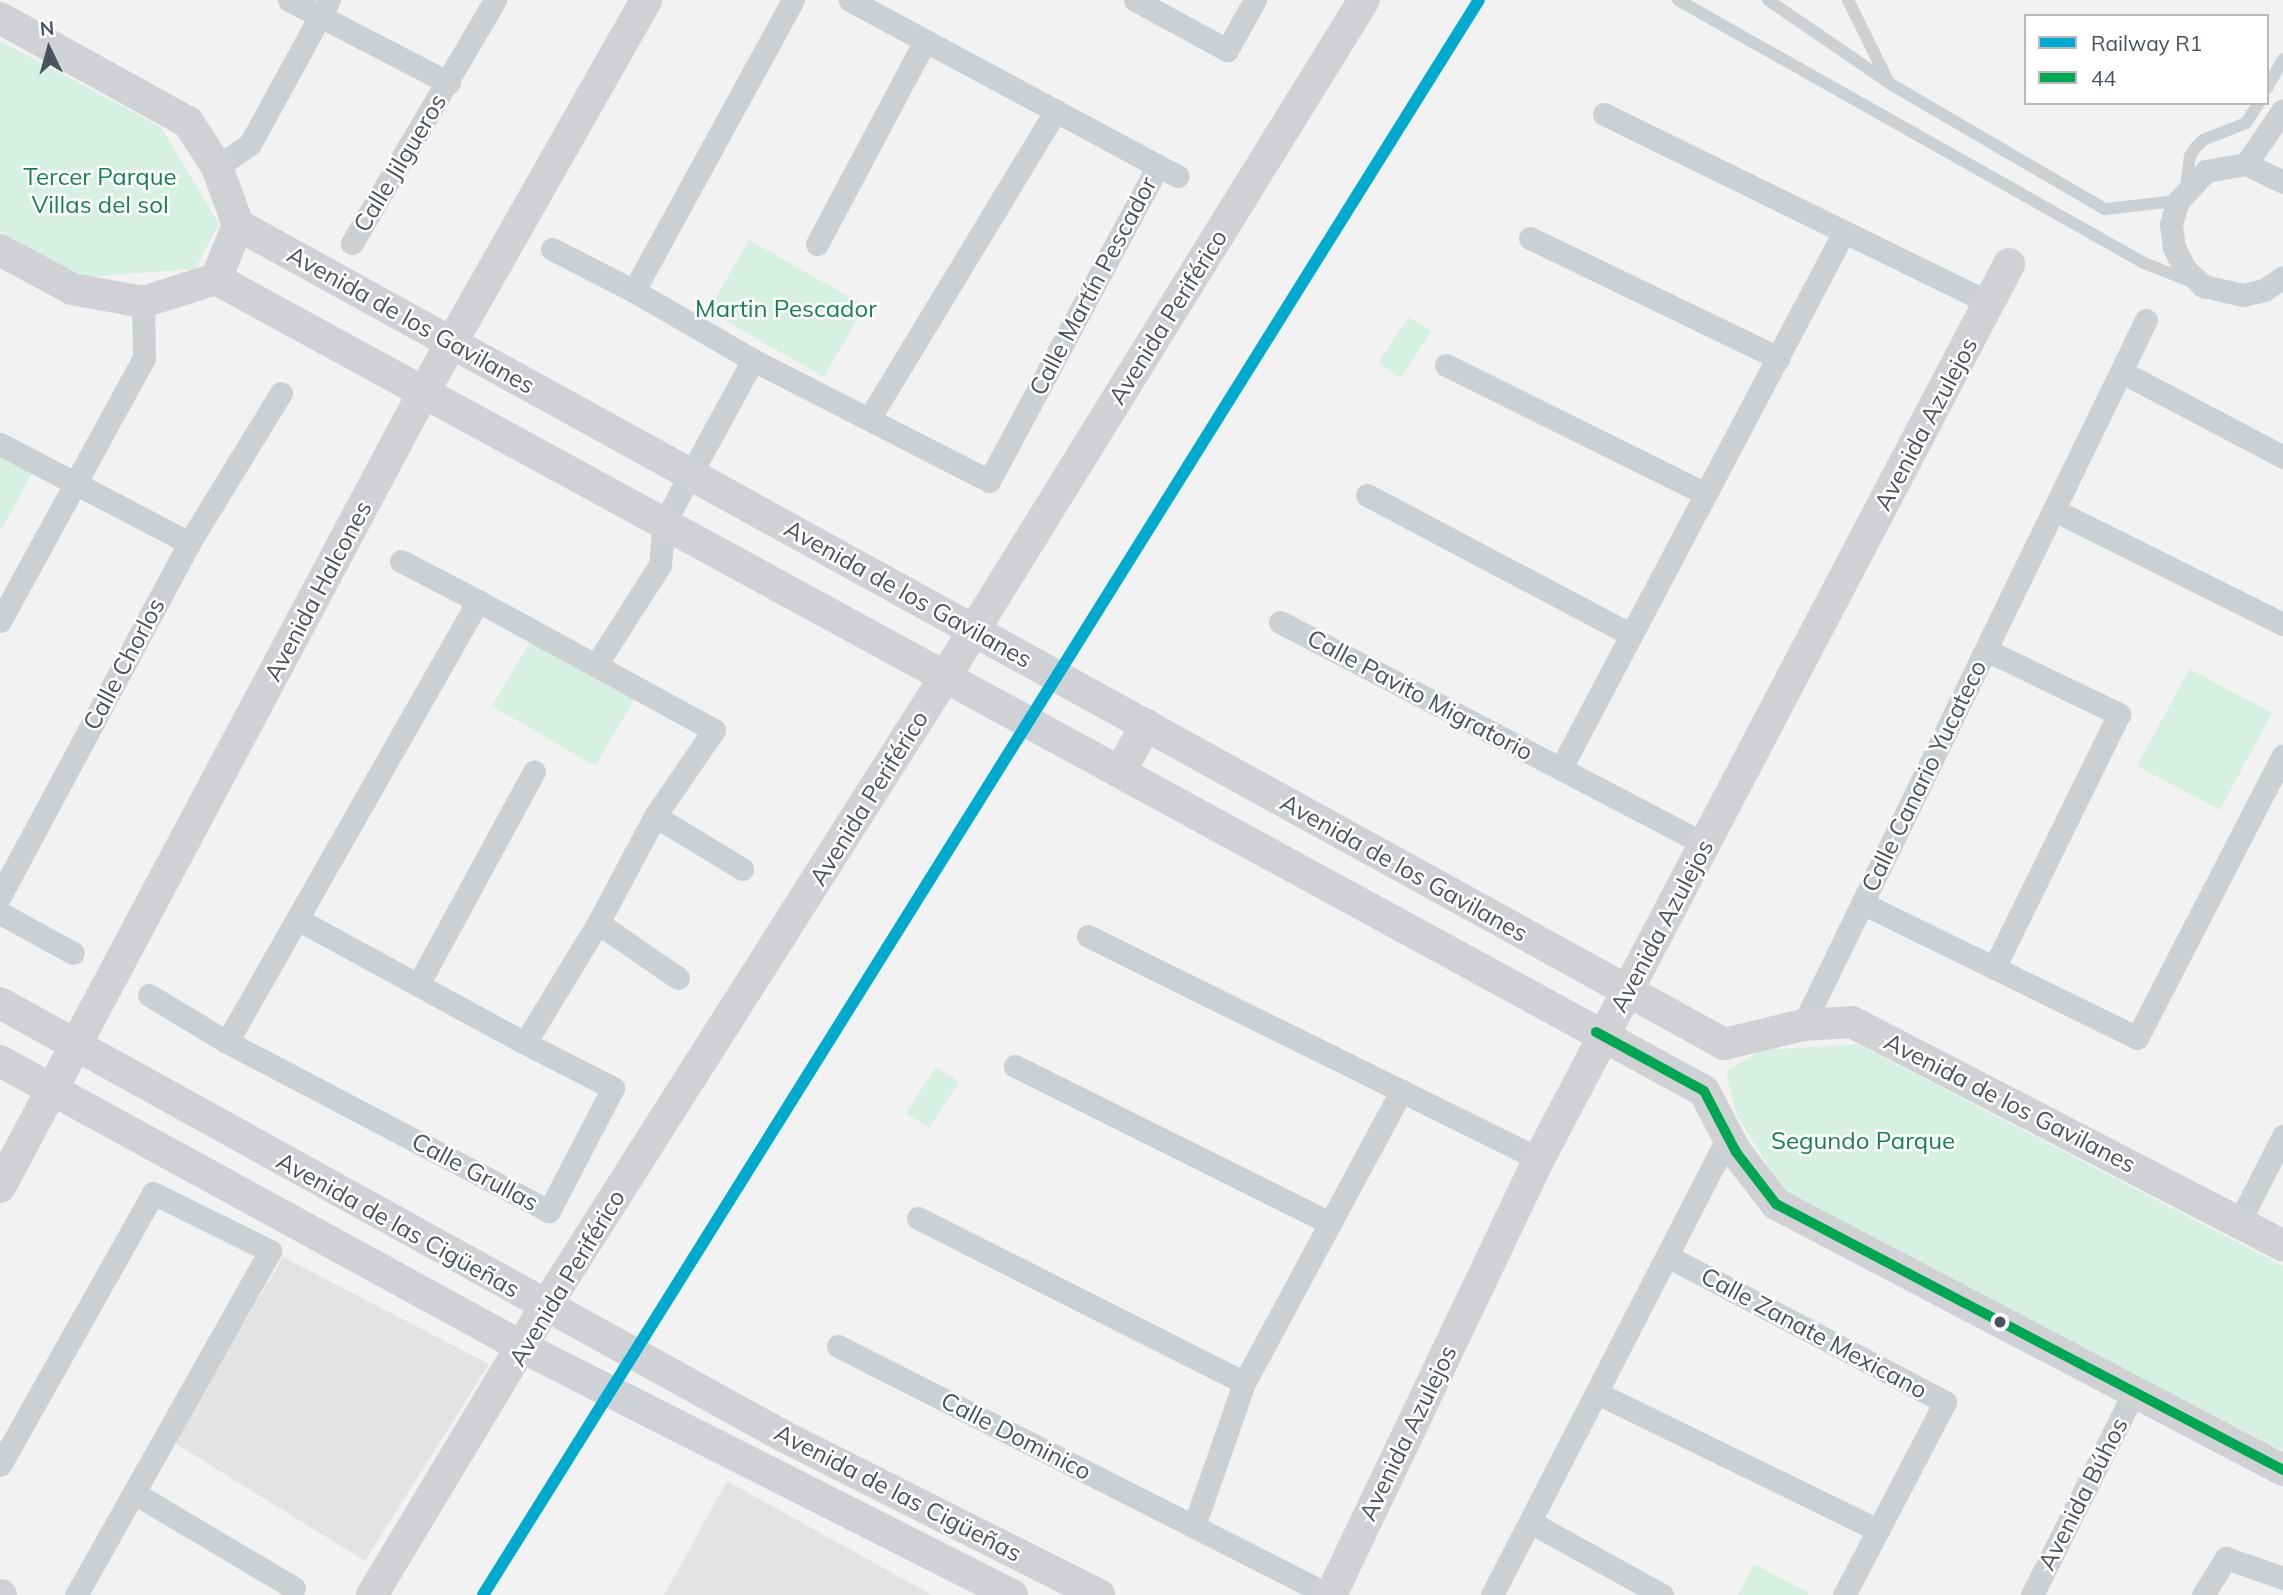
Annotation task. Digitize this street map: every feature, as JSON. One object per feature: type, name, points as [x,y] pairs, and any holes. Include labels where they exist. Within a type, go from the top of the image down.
[{"type":"main road","name":"Avenida Halcones","points":[[0,1187],[78,1046],[423,393],[646,0]]},
{"type":"main road","name":"Avenida Periférico","points":[[372,1595],[524,1348],[545,1307],[945,677],[1364,0]]},
{"type":"main road","points":[[0,18],[188,122],[217,167],[238,225],[216,279]]},
{"type":"main road","name":"Avenida de los Gavilanes","points":[[238,225],[1724,1044],[1803,1025],[1852,1022],[2283,1245]]},
{"type":"main road","points":[[0,250],[72,289],[143,302],[216,279],[1704,1091],[1728,1138],[1776,1204],[2283,1470]]},
{"type":"main road","name":"Avenida Azulejos","points":[[1330,1595],[1539,1159],[2009,264]]},
{"type":"main road","points":[[1120,772],[1146,725]]},
{"type":"main road","name":"Avenida de las Cigüeñas","points":[[0,1003],[545,1307],[783,1436],[1099,1595]]},
{"type":"main road","points":[[1704,1091],[1724,1044]]},
{"type":"main road","name":"Avenida de las Cigüeñas","points":[[0,1061],[524,1348],[1012,1595]]},
{"type":"street","name":"Calle Jilgueros","points":[[289,0],[325,8],[449,83]]},
{"type":"street","name":"Calle Jilgueros","points":[[352,243],[449,83],[495,0]]},
{"type":"street","points":[[635,291],[793,0]]},
{"type":"street","name":"Calle Martín Pescador","points":[[552,249],[635,291],[753,360],[989,481],[1168,171],[850,0]]},
{"type":"street","points":[[1135,0],[1227,50],[1255,0]]},
{"type":"street","points":[[217,167],[250,144],[325,8]]},
{"type":"street","points":[[817,244],[925,41]]},
{"type":"street","points":[[869,419],[1056,110]]},
{"type":"street","points":[[2246,164],[2283,110]]},
{"type":"street","points":[[1604,114],[1989,303]]},
{"type":"street","points":[[2283,182],[2246,164],[2206,172],[2182,195],[2171,224],[2174,248],[2185,269],[2203,286],[2243,295],[2264,290],[2283,277]]},
{"type":"street","name":"Calle Pavito Migratorio","points":[[1560,768],[1844,232]]},
{"type":"street","points":[[1530,238],[1778,358]]},
{"type":"street","points":[[0,621],[79,483],[144,358],[143,302]]},
{"type":"street","name":"Calle Canario Yucateco","points":[[1803,1025],[2146,320]]},
{"type":"street","points":[[596,665],[660,565],[664,523],[753,360]]},
{"type":"street","points":[[1446,365],[1706,494]]},
{"type":"street","points":[[2122,372],[2283,457]]},
{"type":"street","name":"Calle Chorlos","points":[[0,896],[189,543],[281,393]]},
{"type":"street","points":[[0,444],[79,483],[189,543]]},
{"type":"street","points":[[1367,495],[1631,635]]},
{"type":"street","points":[[2054,510],[2283,624]]},
{"type":"street","points":[[401,561],[713,730],[655,816],[598,923],[524,1043]]},
{"type":"street","points":[[228,1042],[478,601]]},
{"type":"street","name":"Calle Pavito Migratorio","points":[[1280,622],[1705,844]]},
{"type":"street","name":"Calle Canario Yucateco","points":[[1986,650],[2119,714],[1994,968]]},
{"type":"street","name":"Calle Canario Yucateco","points":[[1862,903],[2137,1038],[2281,762]]},
{"type":"street","points":[[418,985],[534,771]]},
{"type":"street","points":[[655,816],[742,869]]},
{"type":"street","points":[[0,913],[73,953]]},
{"type":"street","name":"Calle Grullas","points":[[149,995],[228,1042],[550,1211],[613,1088],[524,1043],[299,920]]},
{"type":"street","points":[[598,923],[678,978]]},
{"type":"street","points":[[1088,936],[1539,1159]]},
{"type":"street","points":[[1015,1066],[1330,1223]]},
{"type":"street","points":[[1194,1526],[1244,1383],[1401,1090]]},
{"type":"street","points":[[2239,1222],[2283,1136]]},
{"type":"street","points":[[1492,1595],[1728,1138]]},
{"type":"street","points":[[0,1465],[153,1193],[270,1251],[76,1595]]},
{"type":"street","points":[[918,1218],[1244,1383]]},
{"type":"street","name":"Calle Zanate Mexicano","points":[[1667,1256],[1945,1402],[1844,1595]]},
{"type":"street","name":"Calle Dominico","points":[[838,1346],[1330,1595]]},
{"type":"street","name":"Avenida Búhos","points":[[2032,1595],[2134,1392]]},
{"type":"street","points":[[1597,1393],[1878,1530]]},
{"type":"street","points":[[134,1493],[294,1588]]},
{"type":"street","points":[[1530,1522],[1662,1595]]},
{"type":"street","points":[[2203,1595],[2226,1558],[2283,1578]]},
{"type":"lane","points":[[1678,0],[2144,263],[2203,286]]},
{"type":"lane","points":[[1768,0],[1889,83],[2105,209],[2182,195],[2189,156],[2195,148],[2203,140],[2246,123],[2258,105]]},
{"type":"lane","points":[[1848,0],[1889,83]]},
{"type":"lane","points":[[2269,84],[2283,59]]},
{"type":"shaded area","points":[[283,1257],[489,1364],[365,1561],[173,1442]]},
{"type":"shaded area","points":[[727,1481],[932,1595],[664,1595]]},
{"type":"green space","name":"Tercer Parque Villas del sol","points":[[0,41],[161,127],[219,224],[195,269],[80,277],[0,231]]},
{"type":"green space","name":"Martin Pescador","points":[[749,240],[865,306],[824,377],[708,311]]},
{"type":"green space","points":[[1408,317],[1431,331],[1401,378],[1378,363]]},
{"type":"green space","points":[[0,440],[39,460],[1,530],[0,529]]},
{"type":"green space","points":[[533,637],[636,697],[595,766],[492,706]]},
{"type":"green space","points":[[2189,669],[2272,713],[2220,810],[2137,766]]},
{"type":"green space","name":"Segundo Parque","points":[[1858,1044],[2283,1266],[2283,1451],[1787,1196],[1736,1114],[1726,1072],[1761,1050]]},
{"type":"green space","points":[[936,1067],[959,1082],[929,1128],[906,1113]]},
{"type":"green space","points":[[1754,1564],[1809,1593],[1808,1595],[1738,1595]]},
{"type":"rail line","name":"R1","points":[[483,1595],[1479,0]]},
{"type":"transit line","name":"44","points":[[1596,1032],[1704,1091],[1736,1152],[1776,1204],[2283,1470]]}]
